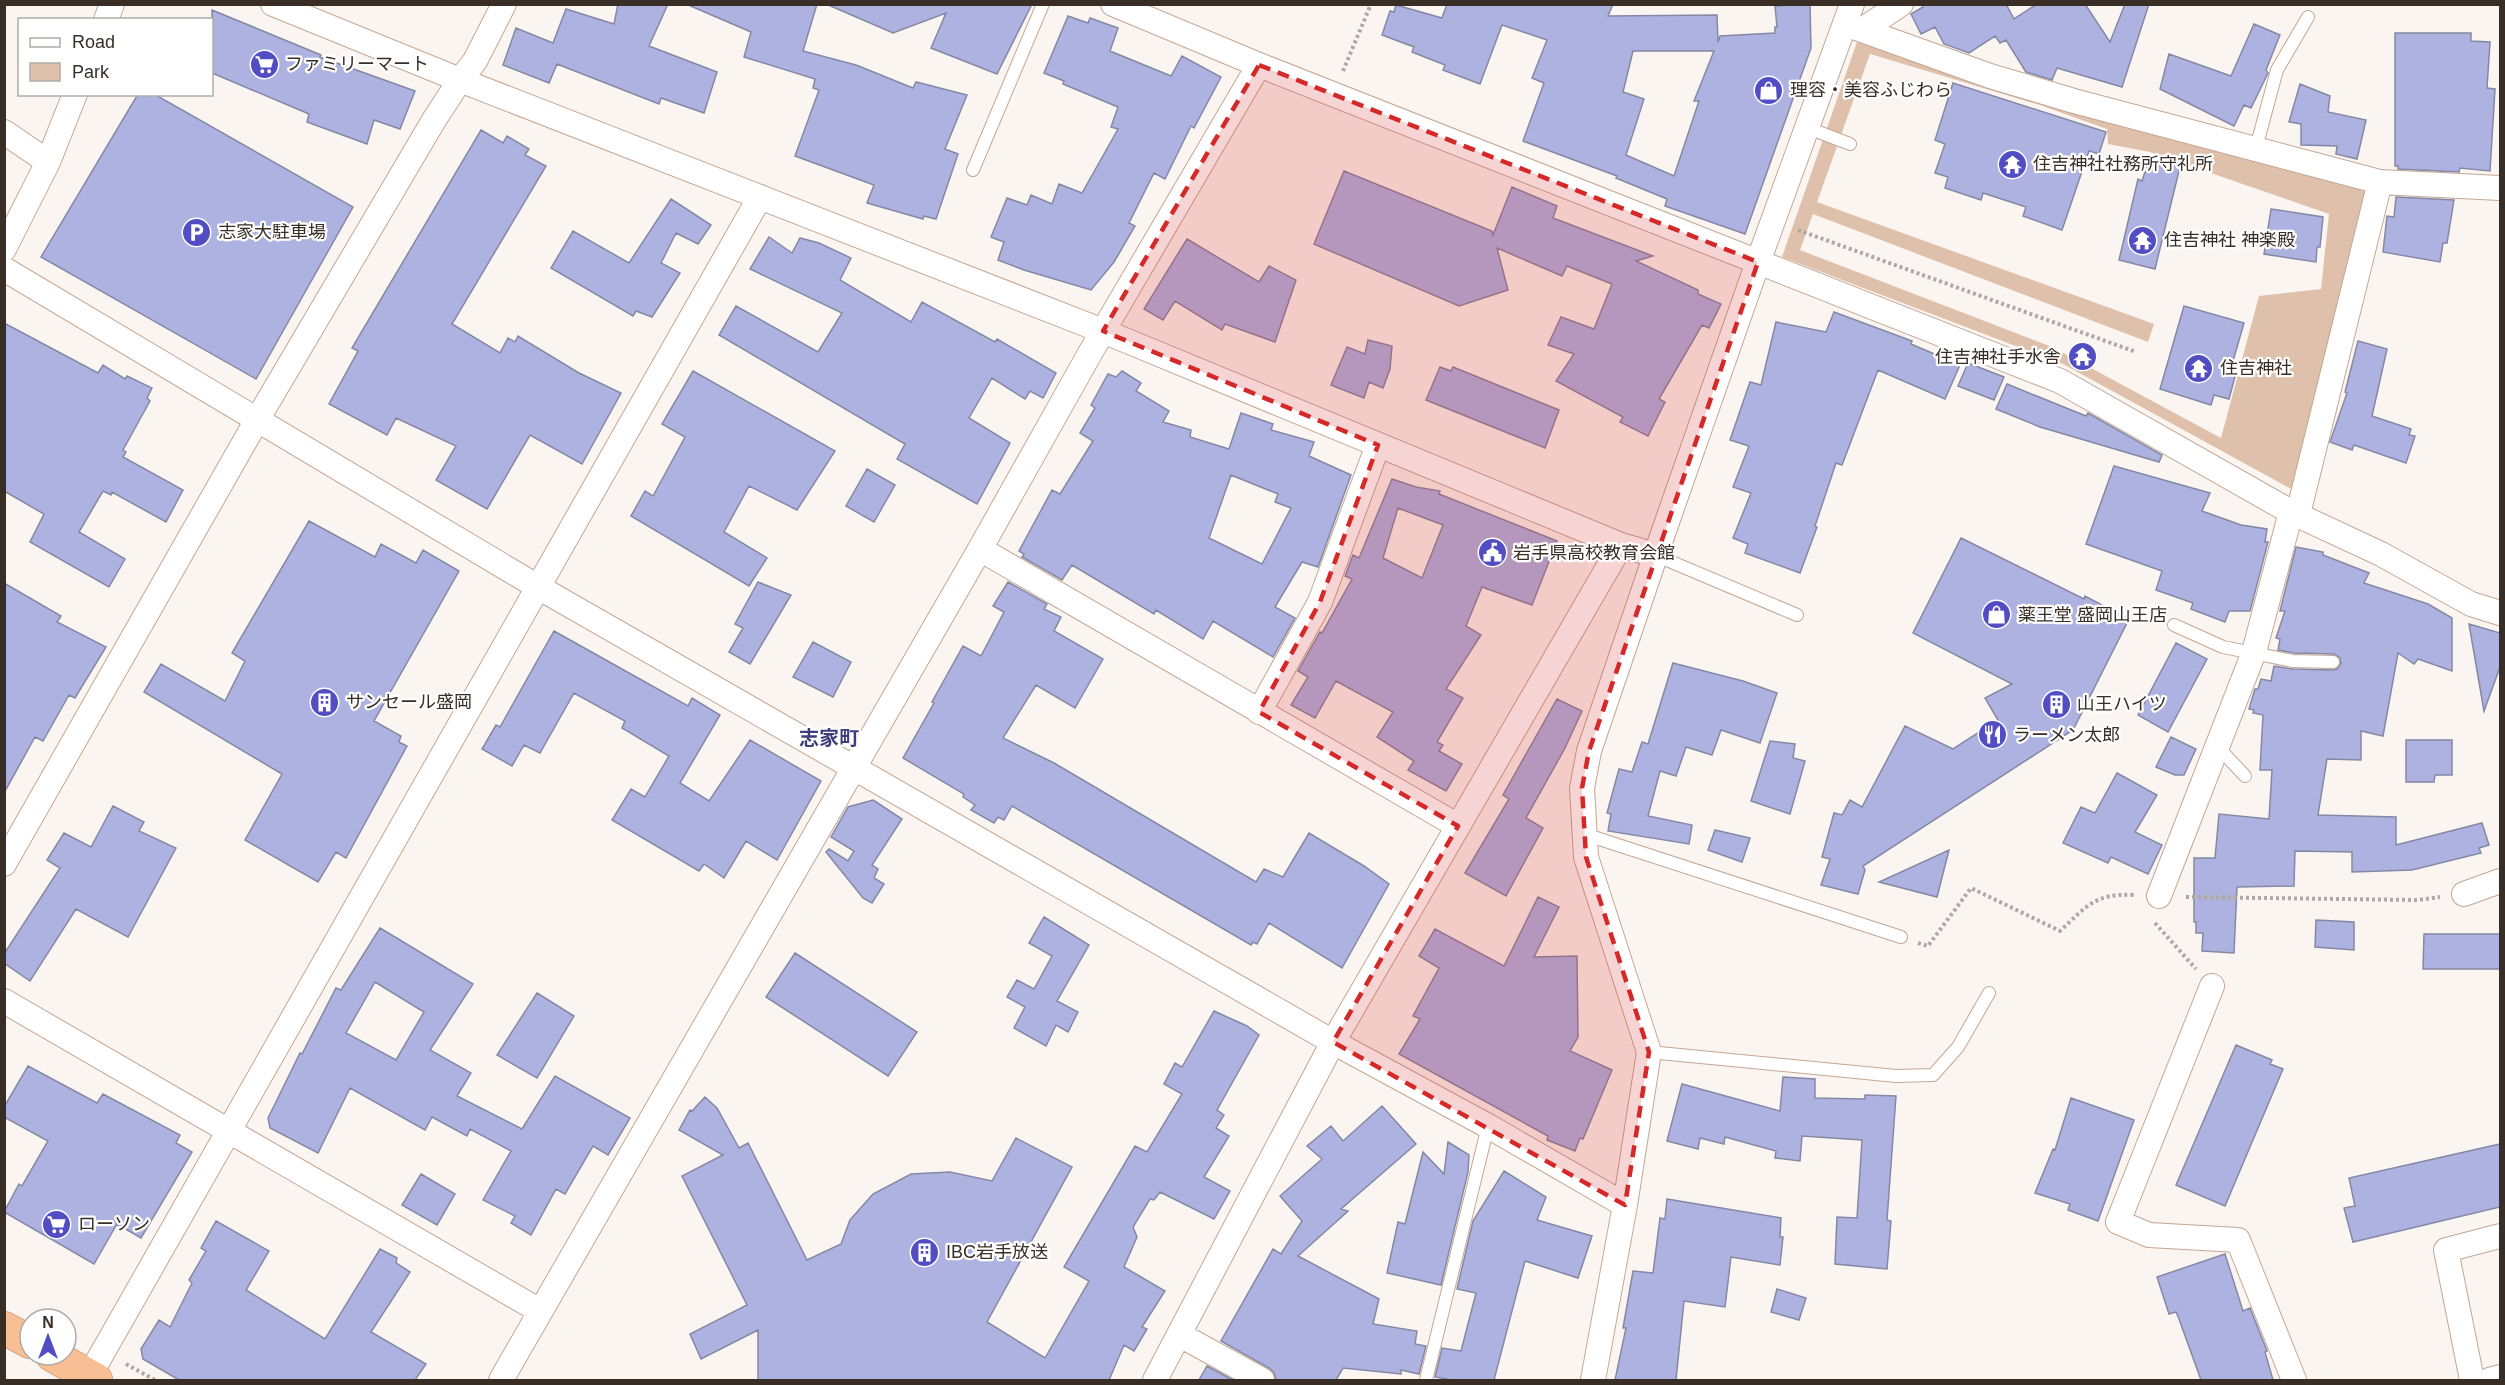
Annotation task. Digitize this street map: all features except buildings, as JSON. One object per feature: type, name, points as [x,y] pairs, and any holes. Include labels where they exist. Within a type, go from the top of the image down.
[{"type":"highway","points":[[4,1328],[18,1336]]},
{"type":"highway","points":[[72,1367],[91,1379]]},
{"type":"street","points":[[273,4],[460,80],[1103,331],[1621,545],[1655,555]]},
{"type":"street","points":[[4,864],[257,420],[460,80],[475,61],[504,4]]},
{"type":"street","points":[[1113,4],[1259,65],[2060,381],[2294,513],[2381,554],[2471,604],[2500,613]]},
{"type":"street","points":[[1853,19],[1901,4]]},
{"type":"street","points":[[1593,1380],[1625,1205],[1649,1052],[1586,857],[1582,788],[1589,751],[1758,262],[1808,128],[1853,19]]},
{"type":"street","points":[[1853,19],[2000,79],[2074,101],[2380,182],[2500,188]]},
{"type":"street","points":[[501,1380],[980,549],[1103,331],[1259,65]]},
{"type":"street","points":[[4,249],[48,162],[74,96]]},
{"type":"street","points":[[4,132],[48,162]]},
{"type":"street","points":[[2159,896],[2254,652],[2294,513],[2380,182]]},
{"type":"street","points":[[91,1379],[229,1131],[760,197]]},
{"type":"street","points":[[4,269],[538,587],[1333,1042],[1488,1126],[1625,1205]]},
{"type":"street","points":[[1259,712],[1320,602],[1378,445]]},
{"type":"street","points":[[1155,1380],[1333,1042],[1621,545]]},
{"type":"street","points":[[980,549],[1458,826]]},
{"type":"street","points":[[2464,894],[2500,881]]},
{"type":"street","points":[[2212,986],[2118,1222],[2149,1234],[2238,1240],[2294,1380]]},
{"type":"street","points":[[4,1001],[540,1311]]},
{"type":"street","points":[[2472,1380],[2446,1251],[2500,1236]]},
{"type":"street","points":[[1180,1335],[1262,1380]]},
{"type":"street","points":[[2489,1380],[2500,1377]]},
{"type":"lane","points":[[973,170],[1043,4]]},
{"type":"lane","points":[[2256,148],[2277,70],[2308,17]]},
{"type":"lane","points":[[1808,128],[1850,144]]},
{"type":"lane","points":[[1655,555],[1797,615]]},
{"type":"lane","points":[[2174,625],[2223,647],[2293,661],[2333,662]]},
{"type":"lane","points":[[2217,746],[2245,776]]},
{"type":"lane","points":[[1584,834],[1901,937]]},
{"type":"lane","points":[[1649,1052],[1896,1076],[1933,1075],[1958,1047],[1989,993]]},
{"type":"lane","points":[[1426,1380],[1488,1126]]},
{"type":"path","points":[[1333,94],[1371,4]]},
{"type":"path","points":[[1792,228],[2136,352]]},
{"type":"path","points":[[1901,937],[1928,946],[1971,888],[2060,931],[2091,902],[2113,894],[2159,896],[2154,922],[2212,986]]},
{"type":"path","points":[[2220,898],[2418,900],[2464,894]]},
{"type":"highlighted area","points":[[1259,65],[1758,262],[1589,751],[1582,788],[1586,857],[1649,1052],[1625,1205],[1333,1042],[1458,826],[1259,712],[1320,602],[1378,445],[1103,331]]},
{"type":"green space","points":[[1857,42],[2043,101],[2364,187],[2370,195],[2295,491],[2063,364],[1782,257]],"holes":[[[1870,54],[2040,105],[2107,129],[2108,144],[2150,152],[2329,214],[2321,289],[2259,296],[2221,438],[2052,347],[1800,250],[1813,214],[2148,342],[2154,324],[1817,202]]]},
{"type":"place","name":"ファミリーマート","points":[[264,64]]},
{"type":"place","name":"理容・美容ふじわら","points":[[1769,90]]},
{"type":"place","name":"住吉神社社務所守礼所","points":[[2012,164]]},
{"type":"place","name":"志家大駐車場","points":[[197,232]]},
{"type":"place","name":"住吉神社 神楽殿","points":[[2143,240]]},
{"type":"place","name":"住吉神社手水舎","points":[[2082,357]]},
{"type":"place","name":"住吉神社","points":[[2199,368]]},
{"type":"place","name":"岩手県高校教育会館","points":[[1492,553]]},
{"type":"place","name":"薬王堂 盛岡山王店","points":[[1997,615]]},
{"type":"place","name":"サンセール盛岡","points":[[325,702]]},
{"type":"place","name":"山王ハイツ","points":[[2056,704]]},
{"type":"place","name":"ラーメン太郎","points":[[1992,735]]},
{"type":"place","name":"ローソン","points":[[57,1224]]},
{"type":"place","name":"IBC岩手放送","points":[[925,1252]]},
{"type":"district","name":"志家町","points":[[829,738]]}]
